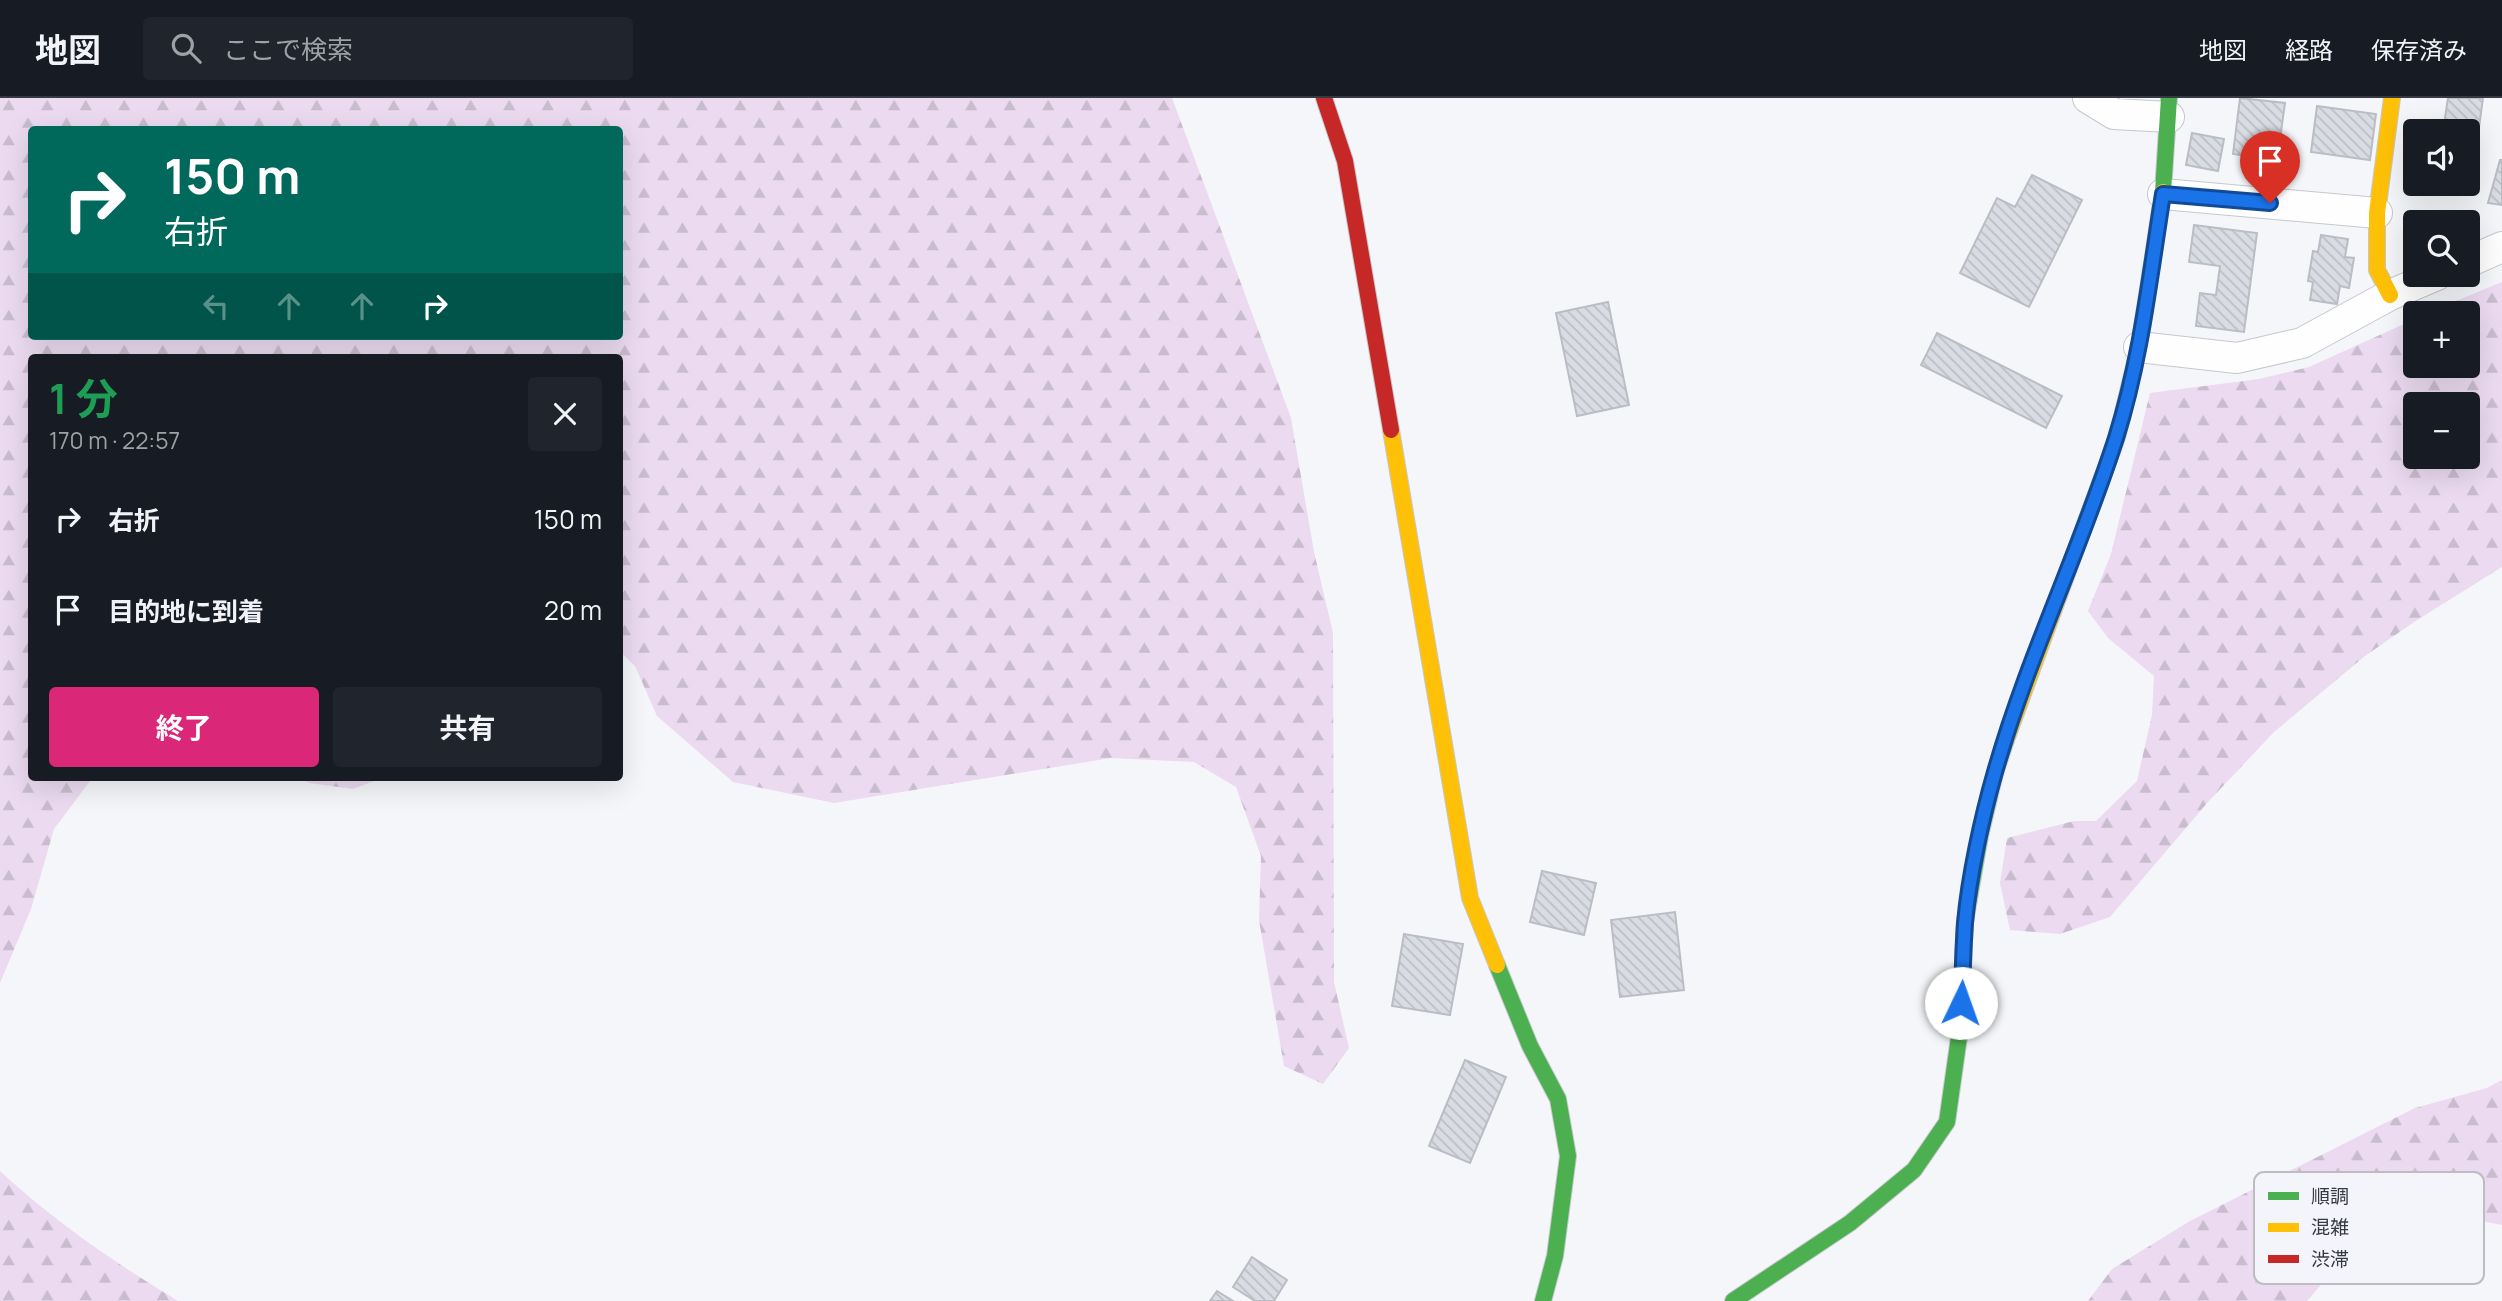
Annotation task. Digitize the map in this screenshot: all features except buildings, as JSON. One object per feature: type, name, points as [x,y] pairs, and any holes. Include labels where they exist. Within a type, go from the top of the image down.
[{"type":"street","points":[[1324,98],[1345,161],[1470,898],[1530,1046],[1558,1099],[1568,1156],[1555,1256],[1543,1301]]},
{"type":"street","points":[[1732,1301],[1850,1223],[1914,1170],[1947,1122],[1960,1030],[1965,922],[1980,836],[1995,773],[2022,691],[2117,436],[2138,347],[2163,194],[2169,108],[2114,114],[2088,98]]},
{"type":"street","points":[[2390,295],[2377,270],[2377,213],[2392,98]]},
{"type":"street","points":[[2163,194],[2377,213]]},
{"type":"street","points":[[2480,257],[2502,247]]},
{"type":"street","points":[[2138,347],[2237,358],[2302,343],[2409,287]]},
{"type":"green space","points":[[0,98],[1172,98],[1291,418],[1314,552],[1333,633],[1334,982],[1349,1048],[1323,1084],[1284,1066],[1259,920],[1261,856],[1236,787],[1194,762],[1111,758],[834,803],[733,782],[657,716],[635,666],[623,655],[623,354],[28,354],[28,781],[90,781],[54,829],[31,909],[0,983]]},
{"type":"green space","points":[[2502,282],[2502,567],[2365,656],[2274,732],[2208,802],[2110,917],[2060,934],[2010,930],[2000,883],[2007,838],[2074,821],[2096,821],[2137,781],[2152,715],[2154,676],[2108,638],[2088,611],[2111,554],[2150,393],[2259,379],[2309,367],[2403,324],[2403,378],[2480,378],[2480,301],[2456,301]]},
{"type":"green space","points":[[306,781],[374,781],[353,789]]},
{"type":"green space","points":[[2502,1080],[2502,1225],[2484,1221],[2484,1172],[2288,1172],[2415,1108],[2487,1088]]},
{"type":"green space","points":[[0,1171],[86,1240],[178,1301],[0,1301]]},
{"type":"green space","points":[[2254,1189],[2254,1284],[2322,1284],[2307,1301],[2088,1301],[2112,1269],[2190,1221]]},
{"type":"traffic: fast","points":[[2163,192],[2169,98]]},
{"type":"traffic: fast","points":[[1733,1301],[1850,1223],[1914,1170],[1947,1122],[1960,1030],[1965,922],[1980,836],[2006,740]]},
{"type":"traffic: fast","points":[[1497,965],[1530,1046],[1558,1099],[1568,1156],[1555,1256],[1543,1301]]},
{"type":"traffic: slow","points":[[2390,295],[2377,270],[2377,213],[2392,98]]},
{"type":"traffic: slow","points":[[2006,740],[2117,437],[2139,347],[2163,192]]},
{"type":"traffic: slow","points":[[1391,430],[1470,898],[1497,965]]},
{"type":"traffic: jam","points":[[1324,98],[1345,161],[1391,430]]},
{"type":"route","points":[[1961,1003],[1965,922],[1980,836],[1995,773],[2022,691],[2117,436],[2138,347],[2163,194],[2270,203]]}]
